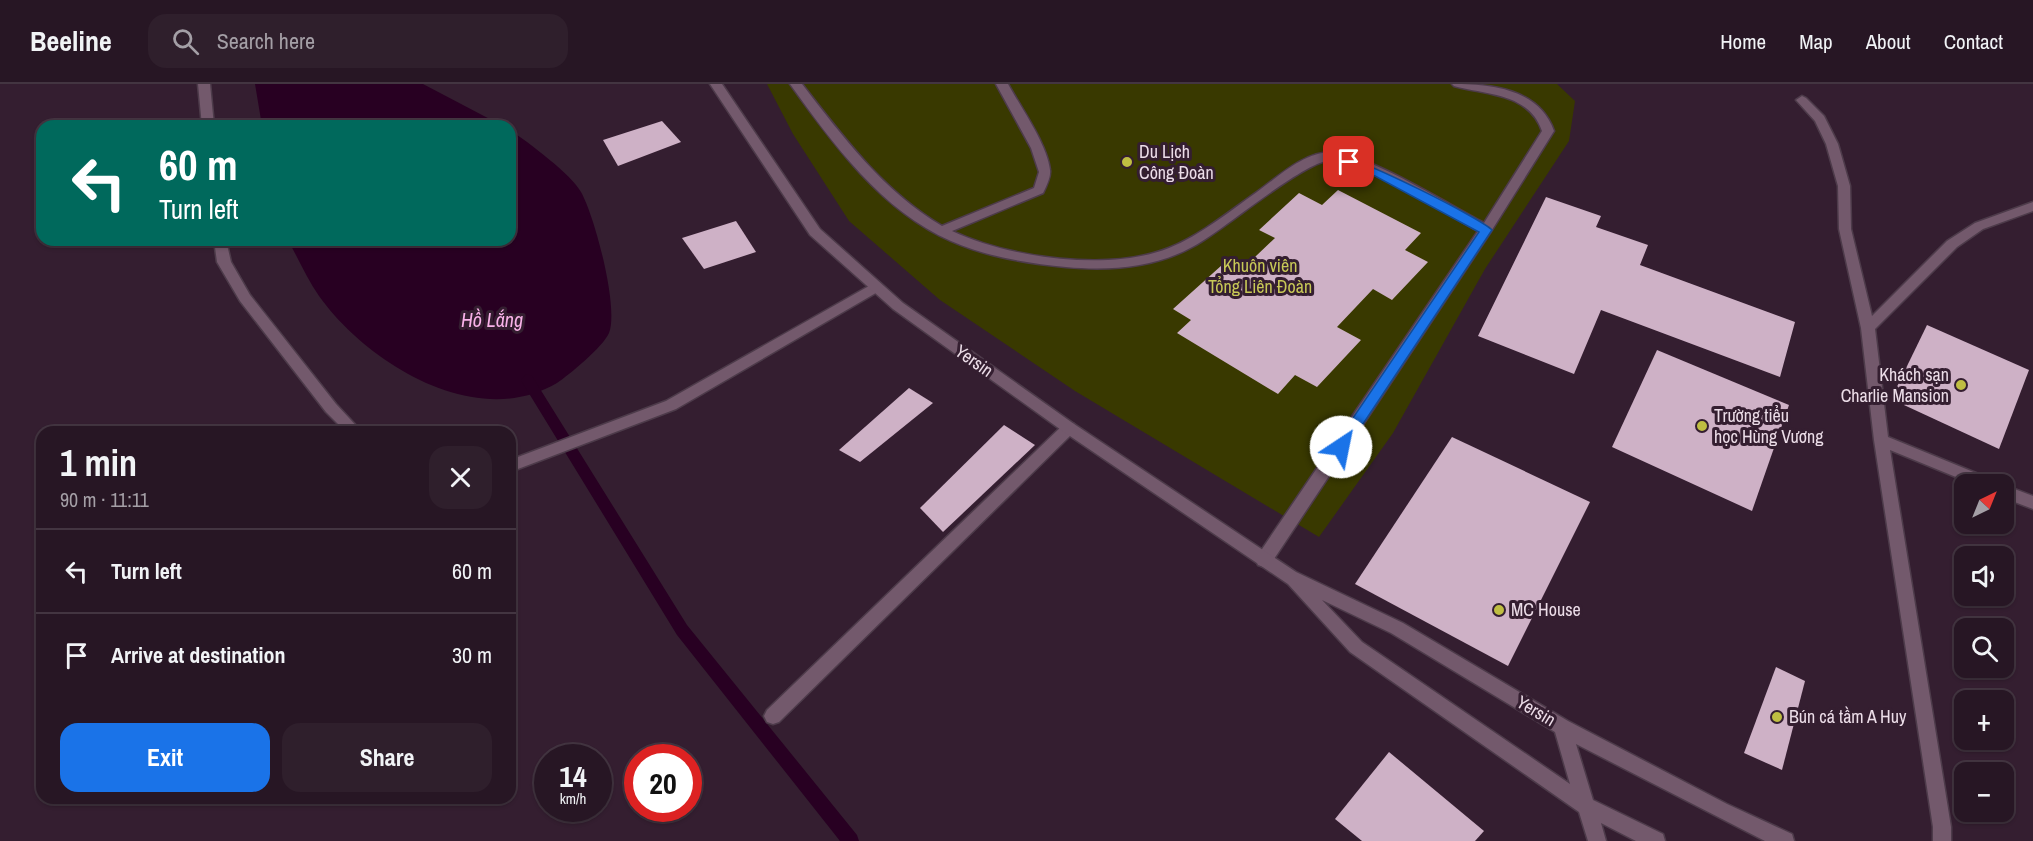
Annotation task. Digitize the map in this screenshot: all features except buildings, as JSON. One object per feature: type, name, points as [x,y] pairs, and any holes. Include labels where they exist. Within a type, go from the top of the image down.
[{"type":"main road","points":[[204,84],[207,120]]},
{"type":"main road","name":"Yersin","points":[[716,84],[816,232],[898,306],[1069,428],[1290,577],[1397,628],[1562,727],[1720,810],[1785,841]]},
{"type":"main road","points":[[796,84],[849,152],[898,201],[941,231],[989,250],[1037,260],[1101,265],[1145,261],[1188,244],[1304,164],[1334,156],[1379,174],[1486,230]]},
{"type":"main road","points":[[941,231],[1039,190],[1045,172],[1040,156],[1002,84]]},
{"type":"main road","points":[[1264,560],[1486,230],[1548,131],[1546,118],[1521,97],[1458,84]]},
{"type":"main road","points":[[1802,100],[1820,119],[1833,144],[1844,186],[1845,229],[1868,328],[1881,440],[1942,827],[1942,841]]},
{"type":"main road","points":[[1868,328],[1952,244],[1979,226],[2033,206]]},
{"type":"main road","points":[[221,246],[224,262],[245,298],[331,408],[349,426]]},
{"type":"main road","points":[[516,464],[672,405],[876,287]]},
{"type":"main road","points":[[773,716],[1069,428]]},
{"type":"main road","points":[[1881,440],[1964,474]]},
{"type":"main road","points":[[2014,495],[2033,503]]},
{"type":"main road","name":"Yersin","points":[[1290,577],[1356,647],[1586,805],[1656,841]]},
{"type":"main road","points":[[1562,727],[1597,841]]},
{"type":"green space","name":"Khuôn viên Tổng Liên Đoàn","points":[[767,84],[1557,84],[1575,101],[1569,141],[1485,269],[1393,433],[1319,537],[1075,391],[940,300],[849,221],[793,134]]},
{"type":"water","points":[[255,84],[423,84],[492,120],[261,120]]},
{"type":"water","name":"Hồ Lắng","points":[[516,134],[559,168],[576,185],[587,204],[599,241],[608,284],[611,304],[609,333],[593,353],[557,383],[525,396],[492,399],[459,394],[426,383],[394,366],[365,345],[340,321],[319,296],[291,246],[516,246]]},
{"type":"waterway","points":[[527,379],[682,630],[851,841]]},
{"type":"place","name":"Du Lịch Công Đoàn","points":[[1127,162]]},
{"type":"place","name":"Khách sạn Charlie Mansion","points":[[1961,385]]},
{"type":"place","name":"Trường tiểu học Hùng Vương","points":[[1702,426]]},
{"type":"place","name":"MC House","points":[[1499,610]]},
{"type":"place","name":"Bún cá tầm A Huy","points":[[1777,717]]},
{"type":"route","points":[[1341,447],[1486,230],[1379,174],[1349,162]]}]
